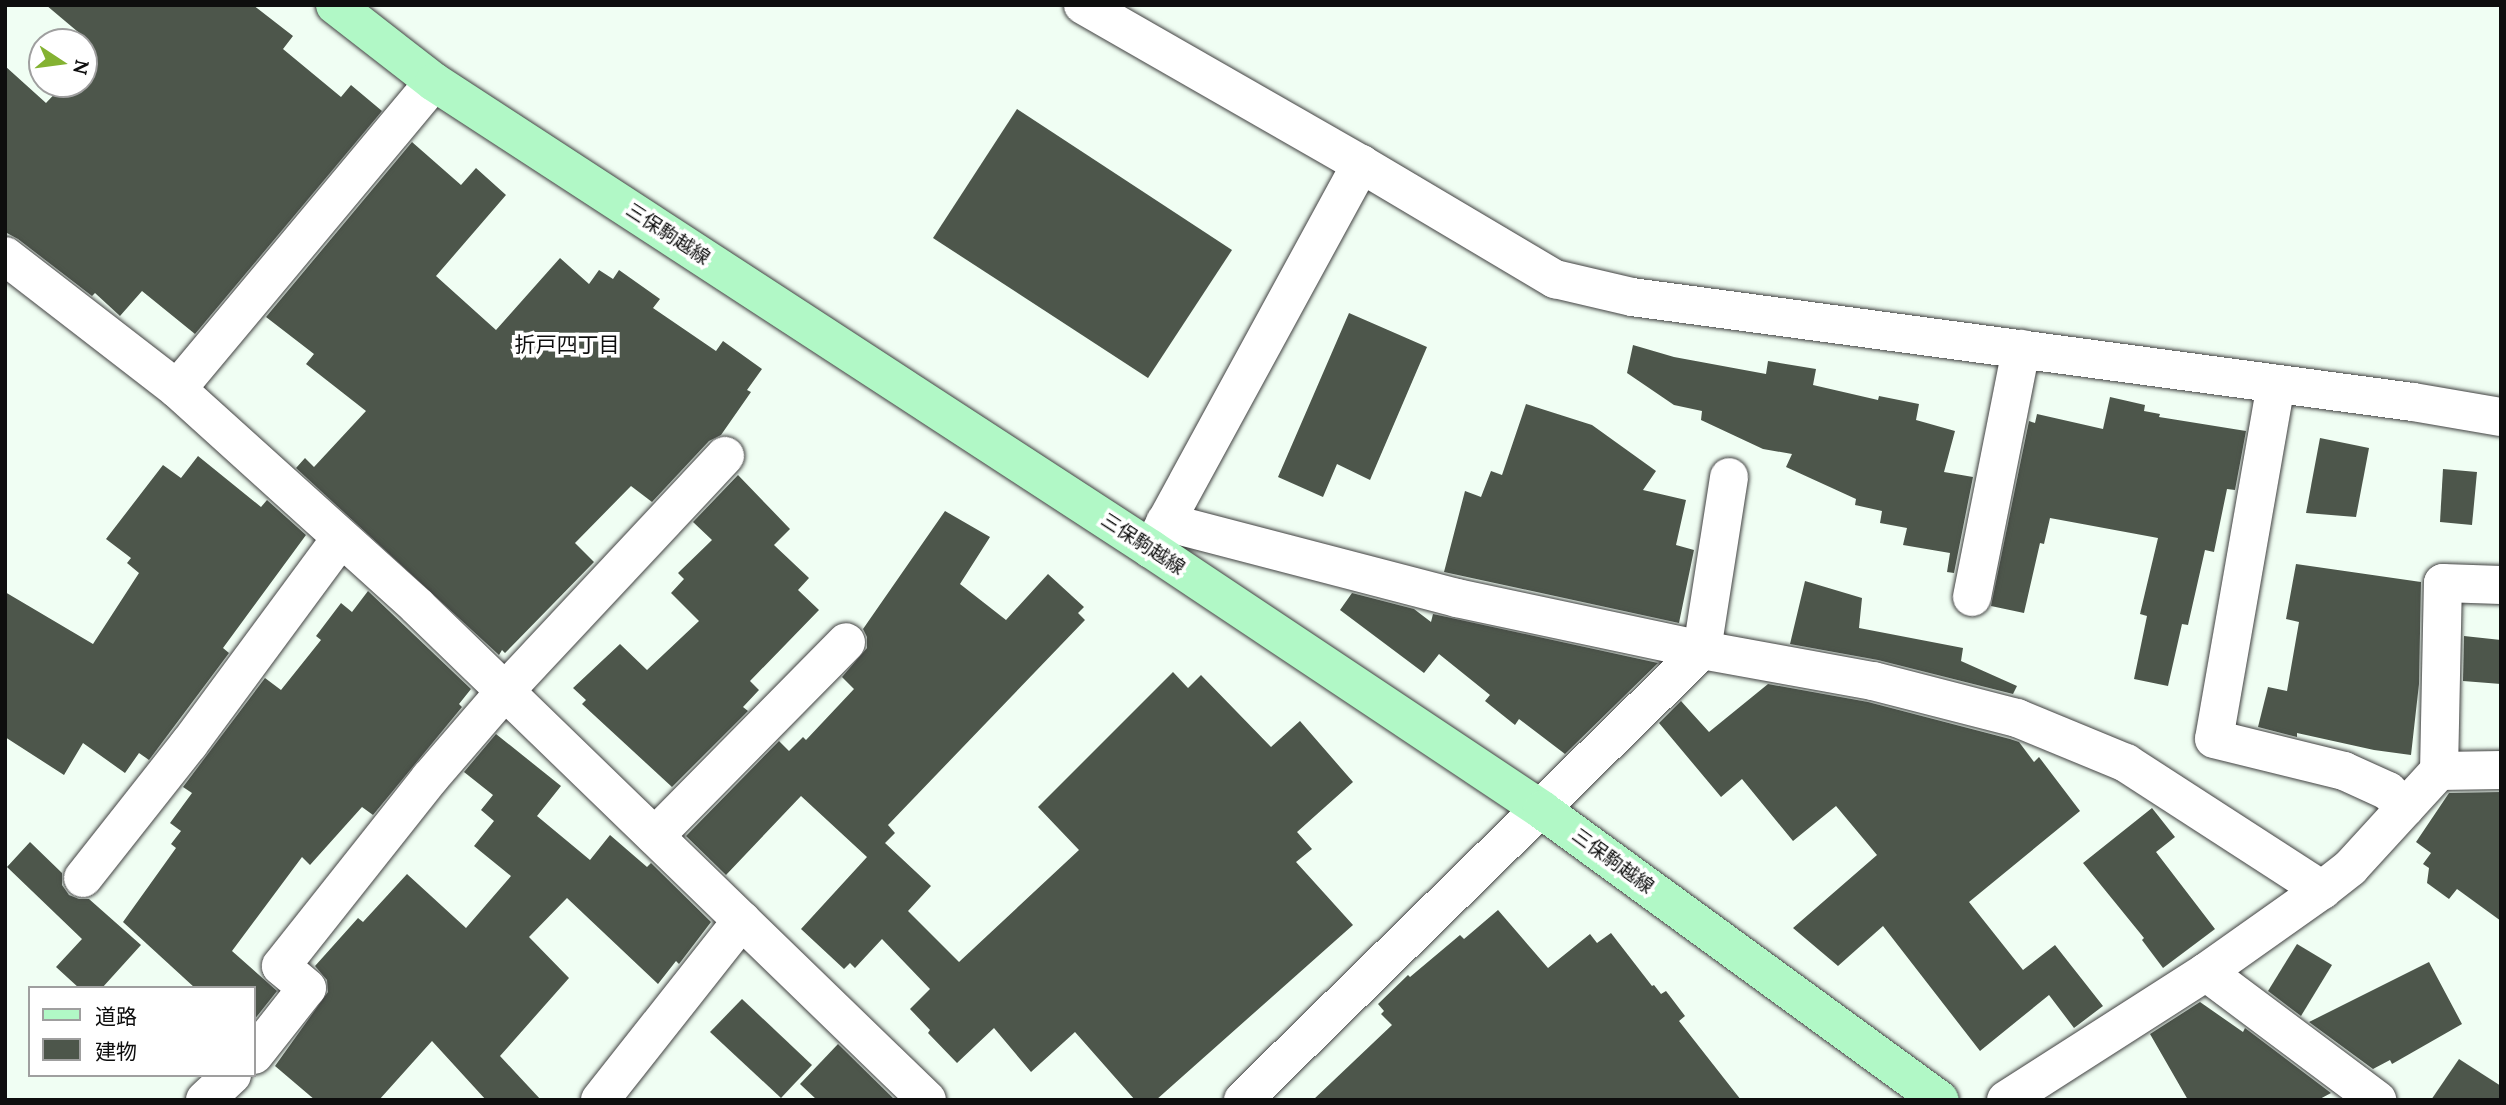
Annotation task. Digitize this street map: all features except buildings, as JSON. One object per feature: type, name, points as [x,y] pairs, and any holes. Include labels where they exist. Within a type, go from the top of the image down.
[{"type":"main road","name":"三保駒越線","points":[[335,5],[434,82],[1158,535],[1542,810],[1939,1100]]},
{"type":"street","points":[[1083,5],[1555,279],[1632,297],[2501,417]]},
{"type":"street","points":[[177,389],[434,82]]},
{"type":"street","points":[[1361,164],[1158,535],[1702,650],[1873,681],[2017,718],[2126,763],[2322,890]]},
{"type":"street","points":[[5,256],[177,389],[341,538],[505,691],[742,920],[917,1096]]},
{"type":"street","points":[[1972,597],[2021,349]]},
{"type":"street","points":[[2276,384],[2214,739],[2344,771],[2388,791],[2405,808]]},
{"type":"street","points":[[256,1052],[307,988],[281,966],[422,788],[505,691],[725,456]]},
{"type":"street","points":[[1243,1100],[1542,810],[1702,650],[1729,477]]},
{"type":"street","points":[[83,878],[189,744],[341,538]]},
{"type":"street","points":[[2006,1100],[2206,972],[2350,868],[2439,771],[2443,583],[2501,585]]},
{"type":"street","points":[[655,836],[846,642]]},
{"type":"street","points":[[2439,771],[2501,770]]},
{"type":"street","points":[[600,1100],[742,920]]},
{"type":"street","points":[[2206,972],[2377,1100]]},
{"type":"street","points":[[205,1100],[230,1077]]},
{"type":"district","name":"折戸四丁目","points":[[567,345]]}]
